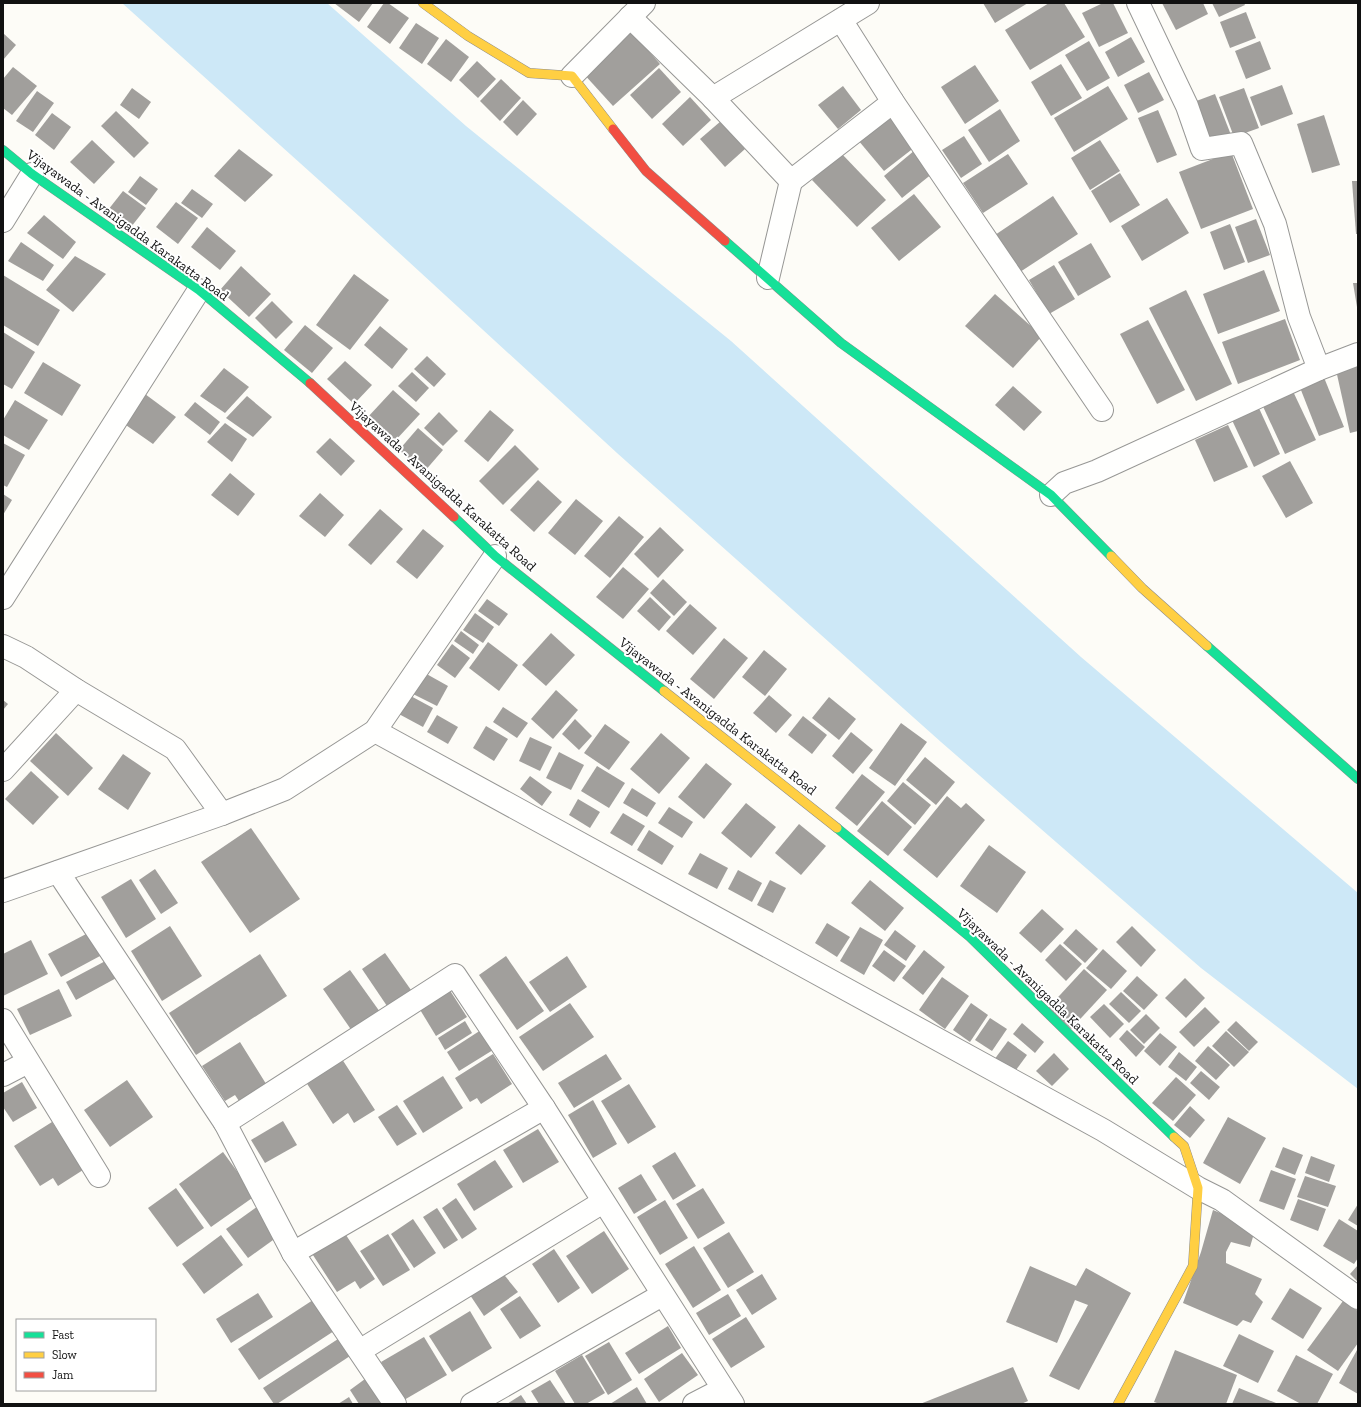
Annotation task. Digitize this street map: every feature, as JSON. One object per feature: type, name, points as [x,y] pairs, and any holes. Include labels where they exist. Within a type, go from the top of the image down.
[{"type":"main road","points":[[423,3],[468,36],[529,73],[572,76],[646,171],[841,342],[1051,495],[1142,588],[1358,779]]},
{"type":"main road","name":"Vijayawada - Avanigadda Karakatta Road","points":[[3,150],[32,174],[199,290],[307,381],[495,556],[839,829],[970,937],[1184,1146],[1198,1188],[1193,1266],[1118,1404]]},
{"type":"street","points":[[713,98],[868,3]]},
{"type":"street","points":[[1138,3],[1187,106],[1202,149],[1241,143],[1275,224],[1299,317],[1319,369]]},
{"type":"street","points":[[572,76],[637,10],[713,98],[791,181]]},
{"type":"street","points":[[841,20],[893,102],[1102,410]]},
{"type":"street","points":[[768,278],[791,181],[893,102]]},
{"type":"street","points":[[3,221],[32,174]]},
{"type":"street","points":[[3,598],[199,290]]},
{"type":"street","points":[[1051,495],[1064,483],[1097,471],[1319,369],[1358,354]]},
{"type":"street","points":[[3,891],[222,814],[285,789],[375,731],[495,556]]},
{"type":"street","points":[[3,646],[26,657],[76,690],[175,749],[222,814]]},
{"type":"street","points":[[3,770],[76,690]]},
{"type":"street","points":[[375,731],[1096,1127],[1198,1188],[1222,1200],[1358,1298]]},
{"type":"street","points":[[58,872],[225,1123],[293,1253],[360,1350],[395,1404]]},
{"type":"street","points":[[225,1123],[455,975],[544,1108],[728,1397],[694,1404]]},
{"type":"street","points":[[3,1020],[99,1176]]},
{"type":"street","points":[[3,1075],[28,1062]]},
{"type":"street","points":[[293,1253],[544,1108]]},
{"type":"street","points":[[360,1350],[603,1202]]},
{"type":"street","points":[[472,1404],[662,1295]]},
{"type":"water","points":[[122,3],[327,3],[466,126],[731,341],[1081,657],[1358,893],[1358,1089],[1201,968],[941,742],[617,453],[359,216]]},
{"type":"building","points":[[334,3],[373,3],[359,22]]},
{"type":"building","points":[[384,3],[388,3],[409,18],[390,44],[367,27]]},
{"type":"building","points":[[983,3],[1028,3],[995,23]]},
{"type":"building","points":[[1049,3],[1064,3],[1085,37],[1030,70],[1005,30]]},
{"type":"building","points":[[1103,3],[1113,3],[1128,33],[1099,47],[1082,13]]},
{"type":"building","points":[[1162,3],[1203,3],[1208,14],[1176,30]]},
{"type":"building","points":[[1212,3],[1244,3],[1245,5],[1219,17]]},
{"type":"building","points":[[1246,12],[1256,38],[1230,48],[1220,22]]},
{"type":"building","points":[[416,23],[439,38],[422,64],[399,48]]},
{"type":"building","points":[[630,29],[660,64],[613,106],[582,72]]},
{"type":"building","points":[[3,33],[16,45],[3,60]]},
{"type":"building","points":[[1131,37],[1145,62],[1118,77],[1105,52]]},
{"type":"building","points":[[446,39],[469,57],[451,82],[427,64]]},
{"type":"building","points":[[1089,41],[1110,78],[1087,91],[1065,55]]},
{"type":"building","points":[[1260,41],[1271,69],[1246,79],[1235,51]]},
{"type":"building","points":[[477,61],[496,79],[478,98],[459,80]]},
{"type":"building","points":[[1061,64],[1082,98],[1051,116],[1031,82]]},
{"type":"building","points":[[975,65],[999,101],[965,124],[941,87]]},
{"type":"building","points":[[13,67],[37,86],[12,115],[3,108],[3,79]]},
{"type":"building","points":[[659,68],[681,92],[652,119],[630,95]]},
{"type":"building","points":[[1149,72],[1164,100],[1138,113],[1124,85]]},
{"type":"building","points":[[501,79],[521,98],[500,121],[480,101]]},
{"type":"building","points":[[1282,85],[1293,114],[1261,126],[1250,97]]},
{"type":"building","points":[[843,86],[861,110],[838,129],[818,105]]},
{"type":"building","points":[[1108,86],[1128,119],[1074,152],[1054,118]]},
{"type":"building","points":[[132,88],[151,102],[139,119],[120,105]]},
{"type":"building","points":[[1244,88],[1259,128],[1234,137],[1219,97]]},
{"type":"building","points":[[37,91],[54,103],[33,132],[16,121]]},
{"type":"building","points":[[1215,94],[1231,135],[1207,144],[1191,103]]},
{"type":"building","points":[[690,97],[711,120],[683,146],[662,124]]},
{"type":"building","points":[[523,100],[537,114],[517,136],[503,122]]},
{"type":"building","points":[[1000,109],[1020,141],[989,162],[968,130]]},
{"type":"building","points":[[1158,110],[1177,155],[1157,163],[1138,118]]},
{"type":"building","points":[[116,111],[149,143],[134,158],[101,126]]},
{"type":"building","points":[[52,113],[71,127],[54,150],[35,135]]},
{"type":"building","points":[[889,115],[915,147],[884,171],[858,140]]},
{"type":"building","points":[[1324,115],[1340,165],[1312,173],[1297,124]]},
{"type":"building","points":[[721,121],[745,149],[725,167],[700,139]]},
{"type":"building","points":[[964,136],[982,164],[961,178],[942,150]]},
{"type":"building","points":[[92,140],[115,162],[94,184],[70,162]]},
{"type":"building","points":[[1100,140],[1120,171],[1090,190],[1071,158]]},
{"type":"building","points":[[239,149],[273,175],[245,202],[214,176]]},
{"type":"building","points":[[915,150],[933,173],[902,198],[884,176]]},
{"type":"building","points":[[1231,152],[1253,209],[1201,229],[1179,172]]},
{"type":"building","points":[[841,153],[886,200],[857,227],[812,180]]},
{"type":"building","points":[[1008,154],[1028,184],[983,213],[963,183]]},
{"type":"building","points":[[1120,173],[1140,205],[1110,223],[1091,191]]},
{"type":"building","points":[[140,176],[158,189],[146,205],[128,192]]},
{"type":"building","points":[[1352,181],[1358,181],[1358,234],[1356,234]]},
{"type":"building","points":[[192,189],[213,204],[202,218],[181,203]]},
{"type":"building","points":[[123,191],[146,208],[131,227],[108,210]]},
{"type":"building","points":[[914,194],[941,227],[899,261],[871,228]]},
{"type":"building","points":[[1053,196],[1078,234],[1020,272],[995,235]]},
{"type":"building","points":[[1167,198],[1189,233],[1142,261],[1121,226]]},
{"type":"building","points":[[176,202],[198,218],[178,244],[156,227]]},
{"type":"building","points":[[44,215],[76,242],[63,259],[27,233]]},
{"type":"building","points":[[1256,219],[1270,255],[1248,263],[1235,227]]},
{"type":"building","points":[[1230,224],[1245,262],[1224,270],[1210,232]]},
{"type":"building","points":[[207,227],[236,251],[220,270],[191,247]]},
{"type":"building","points":[[21,242],[54,265],[43,281],[8,261]]},
{"type":"building","points":[[1091,243],[1111,277],[1078,296],[1058,262]]},
{"type":"building","points":[[75,256],[106,274],[73,312],[46,290]]},
{"type":"building","points":[[1054,265],[1075,299],[1049,314],[1029,280]]},
{"type":"building","points":[[241,266],[271,294],[249,317],[220,290]]},
{"type":"building","points":[[1264,270],[1280,311],[1218,334],[1203,294]]},
{"type":"building","points":[[354,274],[389,300],[350,350],[316,325]]},
{"type":"building","points":[[3,275],[60,310],[38,346],[3,325]]},
{"type":"building","points":[[1353,283],[1358,283],[1358,307],[1357,307]]},
{"type":"building","points":[[1186,290],[1232,384],[1196,401],[1149,308]]},
{"type":"building","points":[[995,294],[1042,336],[1013,368],[965,326]]},
{"type":"building","points":[[272,301],[293,322],[276,339],[255,318]]},
{"type":"building","points":[[1285,319],[1300,360],[1238,384],[1222,342]]},
{"type":"building","points":[[1148,320],[1185,390],[1157,404],[1120,334]]},
{"type":"building","points":[[305,325],[333,348],[312,373],[284,350]]},
{"type":"building","points":[[380,326],[408,349],[392,369],[364,345]]},
{"type":"building","points":[[3,332],[35,352],[12,389],[3,384]]},
{"type":"building","points":[[427,356],[446,374],[434,387],[414,369]]},
{"type":"building","points":[[345,361],[372,385],[354,404],[327,379]]},
{"type":"building","points":[[43,362],[81,385],[62,416],[24,393]]},
{"type":"building","points":[[1358,365],[1358,431],[1350,433],[1336,370]]},
{"type":"building","points":[[224,368],[249,387],[225,413],[200,396]]},
{"type":"building","points":[[412,372],[429,388],[416,402],[398,386]]},
{"type":"building","points":[[1323,375],[1344,427],[1319,436],[1299,385]]},
{"type":"building","points":[[1290,385],[1316,440],[1285,454],[1260,400]]},
{"type":"building","points":[[1013,386],[1042,412],[1024,431],[995,405]]},
{"type":"building","points":[[393,390],[420,414],[394,442],[367,418]]},
{"type":"building","points":[[145,394],[176,417],[153,444],[123,423]]},
{"type":"building","points":[[247,396],[272,417],[253,437],[226,418]]},
{"type":"building","points":[[15,400],[48,420],[29,450],[3,435],[3,420]]},
{"type":"building","points":[[195,402],[220,422],[210,435],[184,415]]},
{"type":"building","points":[[1258,406],[1280,454],[1254,467],[1231,418]]},
{"type":"building","points":[[490,410],[514,430],[488,462],[464,441]]},
{"type":"building","points":[[439,412],[458,431],[443,446],[424,428]]},
{"type":"building","points":[[225,423],[247,439],[232,462],[207,442]]},
{"type":"building","points":[[1228,425],[1248,467],[1214,482],[1195,440]]},
{"type":"building","points":[[418,428],[443,450],[424,472],[399,450]]},
{"type":"building","points":[[330,438],[355,461],[341,476],[316,452]]},
{"type":"building","points":[[3,443],[25,455],[7,487],[3,485]]},
{"type":"building","points":[[515,445],[539,469],[503,505],[479,481]]},
{"type":"building","points":[[1290,461],[1313,503],[1286,518],[1262,476]]},
{"type":"building","points":[[230,473],[255,494],[238,516],[211,495]]},
{"type":"building","points":[[538,480],[562,502],[534,532],[510,510]]},
{"type":"building","points":[[320,493],[344,515],[325,537],[299,516]]},
{"type":"building","points":[[3,494],[12,500],[3,515]]},
{"type":"building","points":[[576,499],[603,521],[575,555],[548,533]]},
{"type":"building","points":[[380,509],[403,529],[371,565],[348,545]]},
{"type":"building","points":[[619,516],[644,537],[610,578],[584,556]]},
{"type":"building","points":[[660,527],[684,550],[658,578],[634,554]]},
{"type":"building","points":[[423,529],[444,546],[417,579],[396,562]]},
{"type":"building","points":[[623,567],[649,589],[623,619],[596,597]]},
{"type":"building","points":[[663,579],[687,602],[674,616],[650,593]]},
{"type":"building","points":[[650,597],[671,617],[659,631],[637,611]]},
{"type":"building","points":[[487,599],[508,614],[499,626],[478,611]]},
{"type":"building","points":[[690,604],[717,628],[693,655],[666,631]]},
{"type":"building","points":[[475,613],[494,627],[483,643],[463,630]]},
{"type":"building","points":[[461,631],[479,645],[473,654],[454,641]]},
{"type":"building","points":[[551,633],[575,655],[546,686],[522,665]]},
{"type":"building","points":[[724,638],[748,658],[714,699],[690,679]]},
{"type":"building","points":[[488,642],[518,665],[499,691],[469,668]]},
{"type":"building","points":[[452,644],[470,658],[455,678],[437,665]]},
{"type":"building","points":[[764,650],[787,669],[765,696],[742,677]]},
{"type":"building","points":[[423,672],[448,686],[437,706],[411,693]]},
{"type":"building","points":[[556,690],[578,710],[553,739],[531,719]]},
{"type":"building","points":[[407,694],[433,708],[423,727],[397,713]]},
{"type":"building","points":[[769,695],[792,715],[776,733],[753,713]]},
{"type":"building","points":[[829,697],[856,719],[839,740],[812,718]]},
{"type":"building","points":[[3,700],[8,704],[3,710]]},
{"type":"building","points":[[503,707],[528,723],[517,738],[493,722]]},
{"type":"building","points":[[437,715],[458,727],[448,744],[427,732]]},
{"type":"building","points":[[803,716],[827,735],[812,754],[788,735]]},
{"type":"building","points":[[575,719],[592,736],[579,750],[562,734]]},
{"type":"building","points":[[901,723],[927,742],[895,786],[869,768]]},
{"type":"building","points":[[605,724],[630,742],[609,770],[584,753]]},
{"type":"building","points":[[486,726],[508,739],[494,761],[473,748]]},
{"type":"building","points":[[851,732],[873,750],[853,774],[832,756]]},
{"type":"building","points":[[56,733],[93,768],[68,796],[30,761]]},
{"type":"building","points":[[661,733],[690,758],[659,794],[630,769]]},
{"type":"building","points":[[530,737],[552,747],[540,771],[519,761]]},
{"type":"building","points":[[559,752],[584,765],[571,790],[546,778]]},
{"type":"building","points":[[123,754],[151,773],[128,810],[98,789]]},
{"type":"building","points":[[925,757],[955,782],[936,805],[906,780]]},
{"type":"building","points":[[706,763],[732,784],[704,819],[678,797]]},
{"type":"building","points":[[597,766],[625,783],[609,808],[581,791]]},
{"type":"building","points":[[31,771],[59,797],[33,825],[5,799]]},
{"type":"building","points":[[862,774],[885,792],[857,826],[835,808]]},
{"type":"building","points":[[530,776],[552,792],[542,806],[520,789]]},
{"type":"building","points":[[903,782],[931,805],[915,825],[887,801]]},
{"type":"building","points":[[632,788],[656,803],[647,817],[623,803]]},
{"type":"building","points":[[947,796],[961,808],[966,803],[985,820],[937,878],[903,850]]},
{"type":"building","points":[[578,799],[600,812],[590,828],[569,815]]},
{"type":"building","points":[[882,801],[912,827],[888,856],[857,831]]},
{"type":"building","points":[[746,803],[776,827],[751,858],[721,833]]},
{"type":"building","points":[[669,807],[693,822],[682,838],[658,823]]},
{"type":"building","points":[[623,813],[645,826],[632,846],[610,833]]},
{"type":"building","points":[[799,824],[826,846],[801,875],[775,853]]},
{"type":"building","points":[[251,828],[300,899],[250,933],[201,862]]},
{"type":"building","points":[[649,830],[674,846],[662,865],[637,850]]},
{"type":"building","points":[[989,845],[1026,872],[997,913],[960,886]]},
{"type":"building","points":[[700,853],[728,868],[717,889],[688,874]]},
{"type":"building","points":[[155,869],[178,903],[161,914],[139,880]]},
{"type":"building","points":[[738,870],[762,883],[752,902],[728,889]]},
{"type":"building","points":[[131,879],[156,919],[126,938],[101,897]]},
{"type":"building","points":[[770,880],[786,888],[773,913],[757,905]]},
{"type":"building","points":[[870,880],[904,908],[885,931],[851,903]]},
{"type":"building","points":[[1042,909],[1064,929],[1041,953],[1019,933]]},
{"type":"building","points":[[827,923],[850,937],[837,957],[815,943]]},
{"type":"building","points":[[170,926],[202,976],[162,1001],[131,951]]},
{"type":"building","points":[[1132,926],[1156,950],[1141,967],[1116,942]]},
{"type":"building","points":[[860,927],[883,940],[864,975],[840,961]]},
{"type":"building","points":[[1076,929],[1098,949],[1085,963],[1063,943]]},
{"type":"building","points":[[895,930],[916,946],[906,961],[884,945]]},
{"type":"building","points":[[88,933],[100,956],[61,977],[48,954]]},
{"type":"building","points":[[31,940],[48,974],[3,996],[3,954]]},
{"type":"building","points":[[1060,944],[1082,964],[1066,981],[1045,960]]},
{"type":"building","points":[[1103,949],[1127,971],[1111,989],[1086,968]]},
{"type":"building","points":[[884,950],[906,966],[894,982],[872,966]]},
{"type":"building","points":[[924,950],[945,967],[923,995],[902,978]]},
{"type":"building","points":[[385,953],[411,990],[387,1006],[362,969]]},
{"type":"building","points":[[260,954],[287,996],[196,1055],[169,1013]]},
{"type":"building","points":[[506,956],[544,1011],[517,1030],[479,975]]},
{"type":"building","points":[[567,956],[587,987],[550,1012],[529,982]]},
{"type":"building","points":[[111,958],[120,976],[76,1000],[66,982]]},
{"type":"building","points":[[1084,969],[1107,990],[1071,1029],[1048,1008]]},
{"type":"building","points":[[350,970],[380,1012],[352,1031],[323,989]]},
{"type":"building","points":[[1137,976],[1158,995],[1144,1010],[1123,991]]},
{"type":"building","points":[[942,977],[969,996],[945,1029],[919,1010]]},
{"type":"building","points":[[1185,978],[1205,998],[1186,1018],[1165,998]]},
{"type":"building","points":[[59,989],[72,1016],[30,1035],[17,1009]]},
{"type":"building","points":[[449,989],[467,1017],[436,1036],[419,1008]]},
{"type":"building","points":[[1121,992],[1141,1011],[1129,1023],[1109,1004]]},
{"type":"building","points":[[570,1003],[594,1037],[543,1071],[519,1037]]},
{"type":"building","points":[[971,1003],[988,1015],[970,1042],[953,1030]]},
{"type":"building","points":[[1104,1004],[1124,1024],[1110,1038],[1090,1017]]},
{"type":"building","points":[[1205,1007],[1220,1022],[1194,1047],[1179,1032]]},
{"type":"building","points":[[1146,1014],[1160,1028],[1144,1044],[1130,1030]]},
{"type":"building","points":[[990,1018],[1007,1029],[992,1051],[975,1040]]},
{"type":"building","points":[[465,1021],[472,1033],[445,1050],[438,1038]]},
{"type":"building","points":[[1236,1021],[1258,1042],[1249,1051],[1227,1030]]},
{"type":"building","points":[[1022,1023],[1044,1042],[1035,1053],[1013,1034]]},
{"type":"building","points":[[481,1030],[493,1050],[459,1071],[447,1052]]},
{"type":"building","points":[[1127,1030],[1145,1047],[1136,1057],[1119,1039]]},
{"type":"building","points":[[1226,1031],[1249,1052],[1234,1067],[1212,1046]]},
{"type":"building","points":[[1160,1033],[1177,1047],[1160,1066],[1144,1051]]},
{"type":"building","points":[[1008,1041],[1027,1055],[1010,1078],[991,1064]]},
{"type":"building","points":[[240,1042],[268,1087],[241,1104],[235,1095],[225,1101],[202,1066]]},
{"type":"building","points":[[1208,1046],[1230,1065],[1216,1080],[1195,1061]]},
{"type":"building","points":[[1179,1052],[1197,1067],[1186,1081],[1168,1067]]},
{"type":"building","points":[[1054,1053],[1069,1069],[1052,1086],[1036,1071]]},
{"type":"building","points":[[493,1054],[512,1084],[481,1104],[477,1098],[470,1102],[455,1078]]},
{"type":"building","points":[[606,1054],[622,1079],[574,1108],[558,1083]]},
{"type":"building","points":[[340,1056],[375,1110],[354,1123],[348,1113],[333,1124],[304,1079]]},
{"type":"building","points":[[1201,1071],[1220,1087],[1209,1100],[1190,1083]]},
{"type":"building","points":[[443,1076],[463,1108],[423,1133],[403,1101]]},
{"type":"building","points":[[1176,1077],[1196,1095],[1173,1121],[1152,1103]]},
{"type":"building","points":[[127,1080],[153,1117],[110,1147],[84,1110]]},
{"type":"building","points":[[22,1082],[37,1108],[13,1122],[3,1107],[3,1093]]},
{"type":"building","points":[[629,1084],[656,1127],[628,1144],[601,1101]]},
{"type":"building","points":[[593,1100],[617,1144],[593,1158],[568,1115]]},
{"type":"building","points":[[397,1105],[417,1134],[397,1146],[378,1117]]},
{"type":"building","points":[[1190,1106],[1205,1120],[1190,1138],[1174,1125]]},
{"type":"building","points":[[1228,1117],[1266,1138],[1240,1184],[1203,1163]]},
{"type":"building","points":[[283,1121],[297,1145],[265,1163],[251,1140]]},
{"type":"building","points":[[52,1122],[83,1170],[58,1186],[53,1178],[40,1186],[14,1146]]},
{"type":"building","points":[[538,1129],[559,1162],[523,1183],[503,1150]]},
{"type":"building","points":[[1283,1147],[1303,1155],[1295,1175],[1275,1167]]},
{"type":"building","points":[[223,1152],[255,1196],[211,1227],[179,1184]]},
{"type":"building","points":[[675,1152],[696,1186],[673,1200],[652,1166]]},
{"type":"building","points":[[1311,1156],[1335,1165],[1329,1182],[1305,1173]]},
{"type":"building","points":[[495,1160],[513,1187],[474,1211],[457,1184]]},
{"type":"building","points":[[1271,1170],[1296,1179],[1284,1210],[1259,1201]]},
{"type":"building","points":[[641,1174],[657,1200],[634,1214],[618,1188]]},
{"type":"building","points":[[1305,1176],[1336,1186],[1328,1207],[1297,1197]]},
{"type":"building","points":[[176,1188],[204,1228],[177,1247],[148,1208]]},
{"type":"building","points":[[703,1188],[725,1223],[698,1239],[676,1204]]},
{"type":"building","points":[[456,1198],[477,1229],[462,1239],[442,1208]]},
{"type":"building","points":[[1298,1199],[1326,1209],[1318,1231],[1290,1220]]},
{"type":"building","points":[[665,1200],[688,1238],[660,1255],[637,1217]]},
{"type":"building","points":[[1358,1204],[1358,1226],[1348,1220]]},
{"type":"building","points":[[258,1206],[280,1235],[248,1258],[226,1229]]},
{"type":"building","points":[[437,1208],[458,1240],[444,1249],[423,1217]]},
{"type":"building","points":[[1213,1210],[1237,1220],[1255,1230],[1250,1247],[1231,1242],[1226,1252],[1226,1263],[1262,1279],[1255,1294],[1263,1302],[1251,1323],[1243,1320],[1237,1326],[1183,1303],[1201,1252]]},
{"type":"building","points":[[413,1219],[436,1253],[414,1268],[391,1234]]},
{"type":"building","points":[[1339,1219],[1358,1231],[1358,1258],[1354,1264],[1323,1246]]},
{"type":"building","points":[[604,1231],[629,1269],[592,1294],[566,1256]]},
{"type":"building","points":[[344,1232],[375,1279],[360,1289],[355,1281],[337,1292],[311,1252]]},
{"type":"building","points":[[729,1232],[754,1272],[728,1288],[703,1248]]},
{"type":"building","points":[[388,1234],[410,1270],[383,1286],[360,1251]]},
{"type":"building","points":[[221,1235],[243,1265],[204,1294],[182,1264]]},
{"type":"building","points":[[694,1246],[721,1290],[693,1308],[665,1264]]},
{"type":"building","points":[[554,1249],[580,1288],[558,1303],[532,1264]]},
{"type":"building","points":[[1358,1265],[1358,1282],[1350,1274]]},
{"type":"building","points":[[1030,1266],[1076,1286],[1086,1268],[1131,1293],[1079,1390],[1049,1376],[1088,1305],[1075,1300],[1057,1343],[1006,1322]]},
{"type":"building","points":[[501,1271],[518,1292],[484,1316],[468,1292]]},
{"type":"building","points":[[762,1274],[777,1299],[752,1315],[736,1290]]},
{"type":"building","points":[[1290,1288],[1322,1308],[1303,1339],[1271,1319]]},
{"type":"building","points":[[258,1293],[273,1317],[231,1343],[216,1319]]},
{"type":"building","points":[[728,1294],[741,1316],[709,1335],[696,1313]]},
{"type":"building","points":[[520,1296],[541,1326],[520,1339],[500,1309]]},
{"type":"building","points":[[313,1300],[334,1331],[259,1380],[238,1349]]},
{"type":"building","points":[[1343,1301],[1358,1311],[1358,1343],[1338,1371],[1307,1350]]},
{"type":"building","points":[[470,1311],[492,1348],[452,1372],[429,1336]]},
{"type":"building","points":[[746,1317],[765,1347],[731,1368],[712,1339]]},
{"type":"building","points":[[668,1326],[681,1348],[639,1374],[625,1353]]},
{"type":"building","points":[[1239,1334],[1274,1351],[1258,1383],[1223,1366]]},
{"type":"building","points":[[424,1337],[447,1375],[404,1400],[381,1362]]},
{"type":"building","points":[[338,1339],[350,1356],[277,1404],[274,1404],[263,1388]]},
{"type":"building","points":[[609,1342],[632,1380],[608,1395],[585,1356]]},
{"type":"building","points":[[1175,1350],[1237,1375],[1226,1404],[1160,1404],[1154,1402]]},
{"type":"building","points":[[1357,1350],[1358,1351],[1358,1394],[1339,1383]]},
{"type":"building","points":[[682,1353],[698,1375],[659,1402],[644,1379]]},
{"type":"building","points":[[582,1355],[605,1393],[586,1404],[575,1404],[555,1371]]},
{"type":"building","points":[[1296,1355],[1333,1374],[1317,1404],[1301,1404],[1277,1391]]},
{"type":"building","points":[[1013,1367],[1028,1401],[1021,1404],[920,1404]]},
{"type":"building","points":[[365,1379],[383,1404],[359,1404],[350,1390]]},
{"type":"building","points":[[550,1380],[566,1404],[539,1404],[531,1391]]},
{"type":"building","points":[[637,1387],[647,1404],[610,1404]]},
{"type":"building","points":[[1239,1388],[1276,1403],[1276,1404],[1232,1404]]},
{"type":"building","points":[[521,1395],[527,1404],[507,1404]]},
{"type":"building","points":[[349,1397],[353,1404],[338,1404]]},
{"type":"traffic: fast","points":[[3,150],[32,174],[199,290],[310,383]]},
{"type":"traffic: fast","points":[[725,241],[841,343],[1051,495],[1111,556]]},
{"type":"traffic: fast","points":[[454,517],[495,556],[664,691]]},
{"type":"traffic: fast","points":[[1207,646],[1358,779]]},
{"type":"traffic: fast","points":[[837,828],[970,937],[1174,1137]]},
{"type":"traffic: slow","points":[[423,3],[468,36],[529,73],[572,76],[613,129]]},
{"type":"traffic: slow","points":[[1111,556],[1142,588],[1207,646]]},
{"type":"traffic: slow","points":[[664,691],[837,828]]},
{"type":"traffic: slow","points":[[1118,1404],[1193,1266],[1198,1188],[1184,1146],[1174,1137]]},
{"type":"traffic: jam","points":[[613,129],[646,171],[725,241]]},
{"type":"traffic: jam","points":[[310,383],[454,517]]}]
